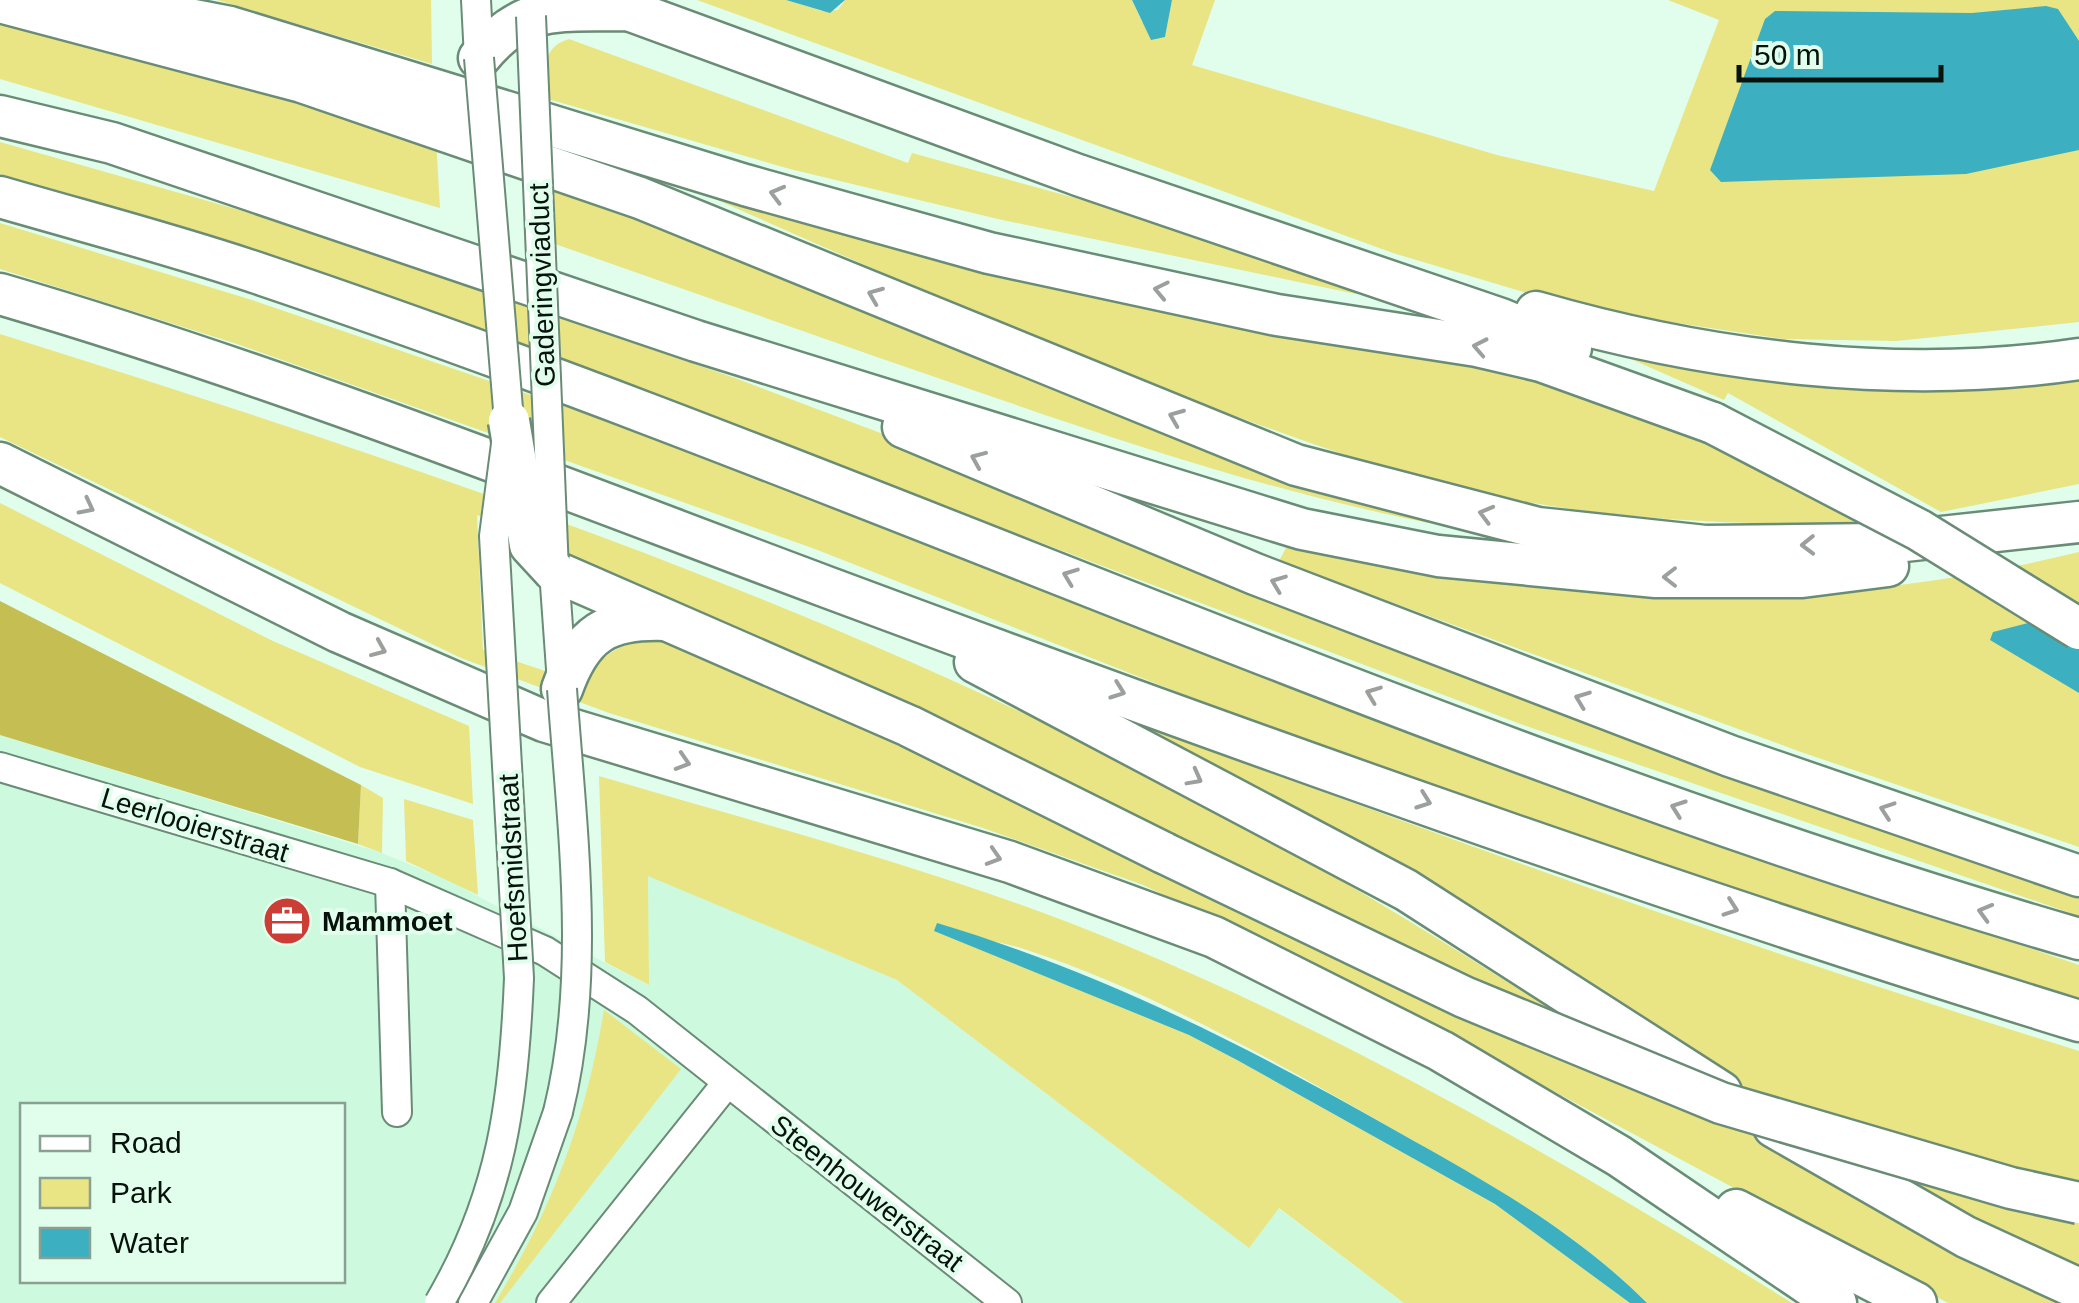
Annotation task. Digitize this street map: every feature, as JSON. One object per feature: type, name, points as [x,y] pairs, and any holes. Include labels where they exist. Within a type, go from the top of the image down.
[{"type":"highway","points":[[91,0],[230,27],[745,185],[989,252],[1278,315],[1477,346],[1541,360],[1713,423],[1919,530],[2079,629]]},
{"type":"highway","points":[[0,2],[320,89],[640,198],[1296,465],[1538,528],[1705,546],[1877,544],[2079,522]]},
{"type":"highway","points":[[479,58],[498,34],[530,8],[614,5],[1565,345],[1674,406]]},
{"type":"highway","points":[[0,116],[112,143],[696,341],[1302,530],[1438,556],[1622,575],[1802,577],[2030,546],[2079,532]]},
{"type":"highway","points":[[0,197],[262,274],[859,495],[1531,756],[1908,890],[2079,939]]},
{"type":"highway","points":[[1238,230],[1574,323],[1747,357],[1886,369],[2017,368],[2079,359]]},
{"type":"highway","points":[[0,294],[375,416],[829,588],[1782,926],[2079,1021]]},
{"type":"highway","points":[[696,341],[1255,574],[1730,756],[2079,876]]},
{"type":"highway","points":[[509,420],[530,544],[554,570],[909,726],[1464,998],[1721,1103],[2011,1188],[2079,1203]]},
{"type":"highway","points":[[0,463],[339,632],[544,721],[1010,862],[1214,937],[1441,1051],[1619,1156],[1836,1303]]},
{"type":"highway","points":[[829,588],[1406,890],[1772,1126],[1966,1237],[2079,1288]]},
{"type":"highway","points":[[562,689],[572,662],[598,633],[614,622],[674,620]]},
{"type":"highway","points":[[1619,1156],[1756,1219],[1916,1303]]},
{"type":"street","name":"Gaderingviaduct","points":[[476,0],[509,420]]},
{"type":"street","name":"Gaderingviaduct","points":[[530,8],[554,570]]},
{"type":"street","name":"Hoefsmidstraat","points":[[439,1303],[466,1257],[490,1199],[502,1156],[516,1050],[514,860],[494,536],[509,420]]},
{"type":"street","points":[[473,1303],[522,1212],[558,1112],[573,1051],[578,992],[554,570]]},
{"type":"street","name":"Leerlooierstraat","points":[[0,766],[390,883],[545,951],[637,1010],[728,1083]]},
{"type":"street","points":[[390,883],[397,1112]]},
{"type":"street","points":[[552,1303],[728,1083]]},
{"type":"street","name":"Steenhouwerstraat","points":[[728,1083],[1007,1303]]},
{"type":"shaded area","points":[[0,601],[361,785],[358,844],[0,735]]},
{"type":"shaded area","points":[[0,735],[382,853],[445,879],[648,985],[647,875],[897,980],[1248,1247],[1278,1208],[1404,1303],[0,1303]]},
{"type":"green space","points":[[217,0],[431,0],[432,64]]},
{"type":"green space","points":[[697,0],[786,0],[822,11],[838,10],[845,0],[1132,0],[1142,22],[1165,37],[1172,0],[1215,0],[1192,65],[1497,155],[1654,191],[1719,20],[1668,0],[2079,0],[2079,322],[1896,341],[1783,339],[1577,308],[1393,253]]},
{"type":"green space","points":[[0,15],[436,140],[440,208],[0,79]]},
{"type":"green space","points":[[569,39],[908,163],[912,153],[1148,218],[1358,289],[1356,294],[998,219],[790,169],[548,99],[549,55],[559,43]]},
{"type":"green space","points":[[0,142],[278,221],[735,378],[2079,886],[2079,916],[1523,725],[444,317],[266,256],[0,174]]},
{"type":"green space","points":[[665,177],[1512,367],[1708,434],[1869,524],[1772,524],[1628,516],[1533,503],[1424,479],[1305,441],[1099,364]]},
{"type":"green space","points":[[552,182],[1222,457],[1356,499],[1550,542],[1478,532],[1337,503],[1199,464],[993,397],[555,244]]},
{"type":"green space","points":[[0,223],[252,300],[701,453],[1292,687],[1600,803],[2079,965],[2079,1007],[1355,762],[815,549],[237,344],[0,269]]},
{"type":"green space","points":[[0,334],[465,487],[772,603],[1070,736],[1216,810],[1427,932],[1842,1188],[2057,1303],[1948,1303],[1369,992],[1143,885],[983,828],[609,713],[461,658],[0,437]],"holes":[[[477,515],[555,544],[574,567],[669,640],[639,642],[618,649],[578,682],[483,650]]]},
{"type":"green space","points":[[1574,334],[2079,370],[2079,484],[1941,512],[1728,393],[1724,400]]},
{"type":"green space","points":[[0,503],[273,641],[469,726],[473,804],[360,767],[0,583]]},
{"type":"green space","points":[[1287,546],[1485,581],[1683,596],[1881,587],[1980,573],[2079,552],[2079,847],[1801,752],[1279,561]]},
{"type":"green space","points":[[1105,710],[1589,888],[2079,1051],[2079,1275],[1836,1145],[1701,1060]]},
{"type":"green space","points":[[599,776],[996,896],[1212,983],[1466,1110],[1792,1303],[1647,1303],[1589,1251],[1525,1207],[1302,1078],[1166,1006],[1013,946],[935,931],[1189,1035],[1237,1060],[1495,1204],[1630,1303],[1404,1303],[1279,1208],[1249,1248],[897,980],[648,876],[649,985],[605,962]]},
{"type":"green space","points":[[361,785],[383,798],[382,853],[358,844]]},
{"type":"green space","points":[[404,799],[473,820],[478,895],[406,861]]},
{"type":"green space","points":[[604,1010],[681,1069],[500,1303],[495,1303],[534,1232],[564,1162],[587,1089]]},
{"type":"water","points":[[786,0],[845,0],[830,13]]},
{"type":"water","points":[[1132,0],[1172,0],[1165,37],[1151,40]]},
{"type":"water","points":[[2046,6],[2058,9],[2079,41],[2079,150],[1966,174],[1721,182],[1710,170],[1765,19],[1775,11],[1972,13]]},
{"type":"water","points":[[2079,610],[2079,693],[1990,640],[1993,632]]},
{"type":"water","points":[[937,923],[1116,988],[1286,1070],[1528,1209],[1590,1253],[1647,1303],[1630,1303],[1495,1204],[1237,1060],[1189,1035],[934,931]]},
{"type":"place","name":"Mammoet","points":[[287,921]]}]
